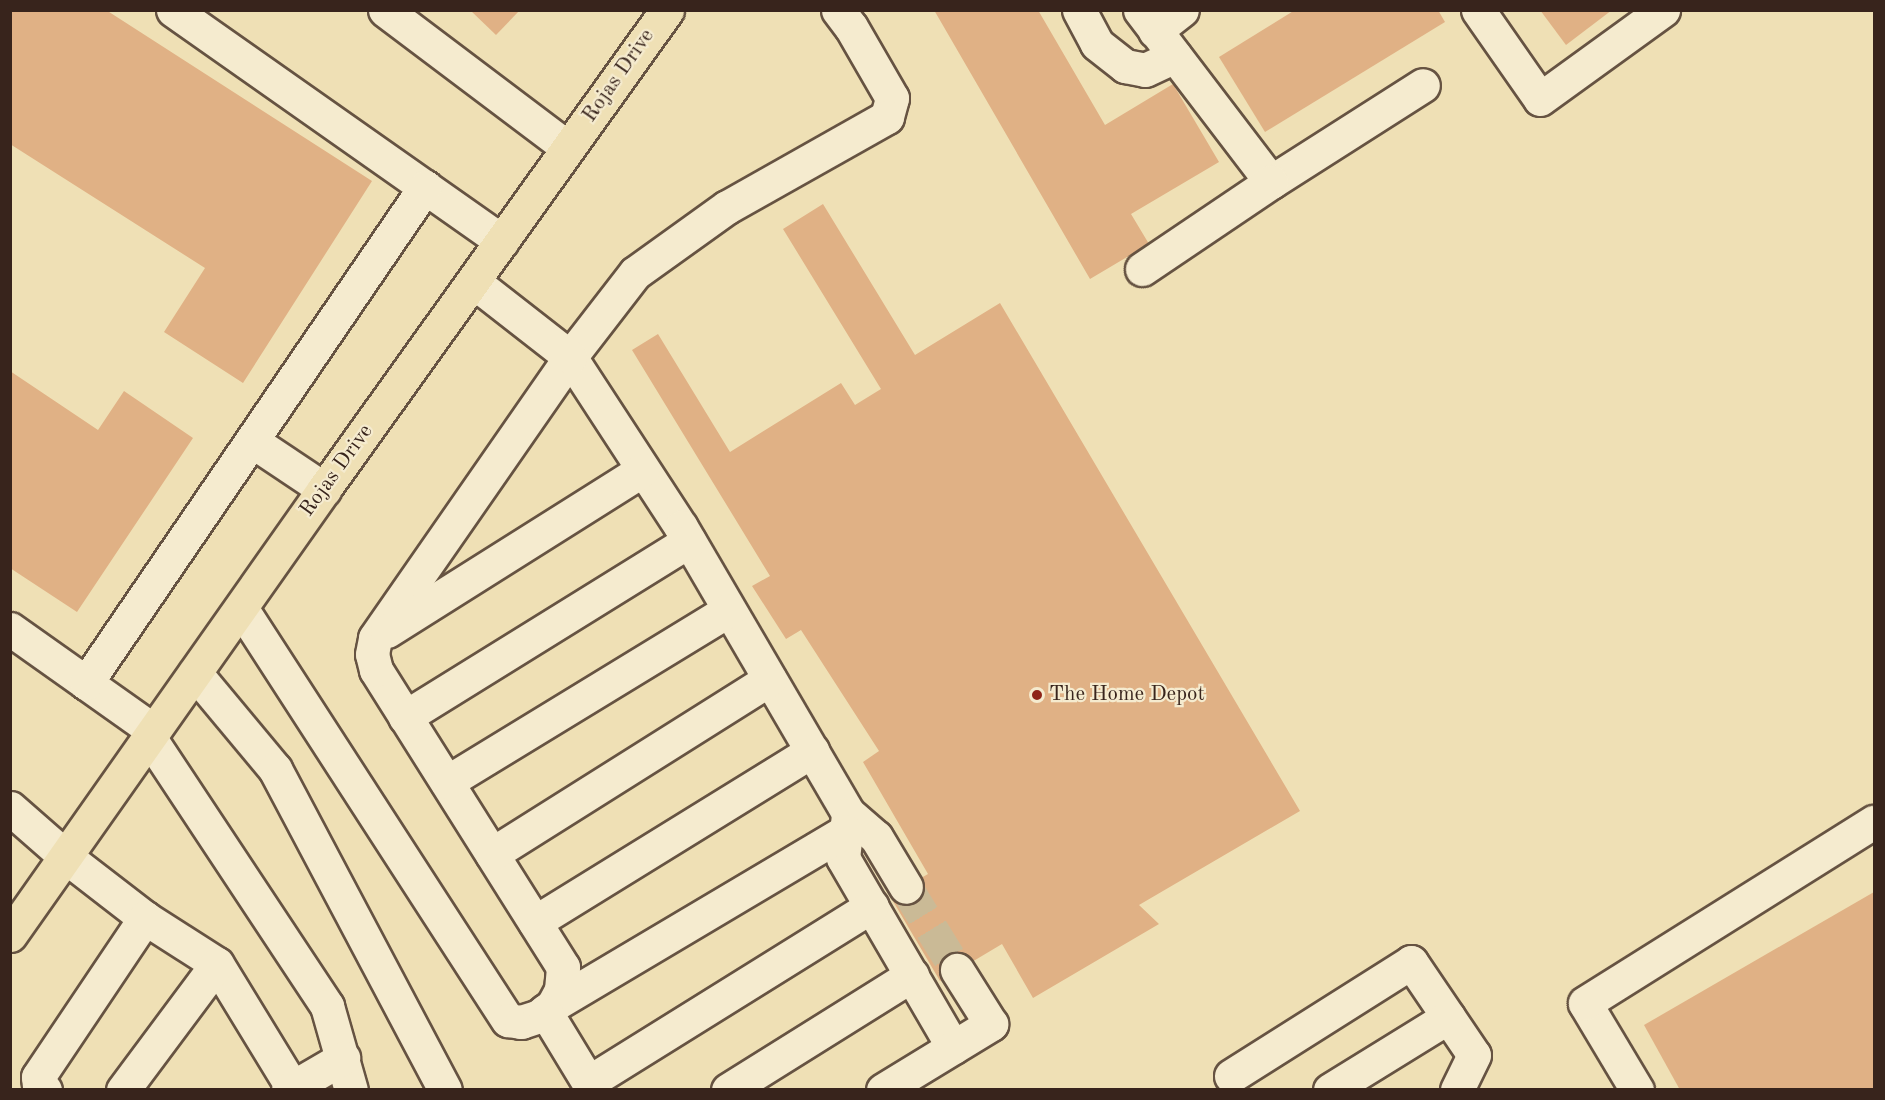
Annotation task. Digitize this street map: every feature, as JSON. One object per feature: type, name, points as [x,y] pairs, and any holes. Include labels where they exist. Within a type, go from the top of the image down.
[{"type":"main road","name":"Rojas Drive","points":[[10,934],[324,489],[667,10]]},
{"type":"lane","points":[[173,10],[502,241]]},
{"type":"lane","points":[[385,10],[568,148]]},
{"type":"lane","points":[[549,1008],[561,990],[563,967],[376,670],[372,654],[375,638],[570,357],[635,273],[726,207],[887,117],[892,98],[851,27],[838,10]]},
{"type":"lane","points":[[1079,10],[1097,44],[1125,66],[1145,70],[1157,32],[1182,10]]},
{"type":"lane","points":[[1478,10],[1540,99],[1664,10]]},
{"type":"lane","points":[[1157,32],[1271,182]]},
{"type":"lane","points":[[1142,269],[1271,182],[1423,85]]},
{"type":"lane","points":[[86,683],[425,187]]},
{"type":"lane","points":[[474,282],[570,357],[689,541],[812,751],[847,822],[843,858],[954,1047]]},
{"type":"lane","points":[[252,441],[324,489]]},
{"type":"lane","points":[[375,638],[643,470]]},
{"type":"lane","points":[[405,717],[689,541]]},
{"type":"lane","points":[[241,608],[508,1020],[520,1022],[549,1008],[847,822]]},
{"type":"lane","points":[[447,782],[729,610]]},
{"type":"lane","points":[[10,629],[152,734],[327,1006],[351,1089]]},
{"type":"lane","points":[[195,673],[275,769],[445,1089]]},
{"type":"lane","points":[[492,854],[770,679]]},
{"type":"lane","points":[[535,922],[812,751]]},
{"type":"lane","points":[[11,808],[66,857],[145,918],[217,964],[290,1088],[343,1058]]},
{"type":"lane","points":[[847,822],[876,837],[906,887]]},
{"type":"lane","points":[[1637,1089],[1585,1003],[1875,822]]},
{"type":"lane","points":[[549,1008],[591,1086],[872,906]]},
{"type":"lane","points":[[45,1089],[39,1086],[38,1077],[145,918]]},
{"type":"lane","points":[[1226,1085],[1411,962],[1474,1055],[1457,1089]]},
{"type":"lane","points":[[123,1089],[217,964]]},
{"type":"lane","points":[[883,1089],[991,1024],[957,970]]},
{"type":"lane","points":[[728,1089],[912,975]]},
{"type":"lane","points":[[1330,1089],[1448,1017]]},
{"type":"building","points":[[10,10],[106,10],[372,181],[243,383],[164,332],[205,268],[10,144]]},
{"type":"building","points":[[470,10],[520,10],[496,35]]},
{"type":"building","points":[[934,10],[1038,10],[1105,125],[1173,84],[1219,162],[1131,214],[1149,244],[1090,279]]},
{"type":"building","points":[[1295,10],[1438,10],[1445,22],[1265,132],[1219,57]]},
{"type":"building","points":[[1540,10],[1612,10],[1566,45]]},
{"type":"building","name":"The Home Depot","points":[[823,204],[915,355],[1000,303],[1300,811],[1139,905],[1159,924],[1033,998],[1002,944],[940,981],[890,896],[928,874],[863,762],[879,751],[801,630],[786,639],[752,586],[770,576],[632,350],[658,334],[730,452],[841,383],[855,405],[881,389],[783,229]]},
{"type":"building","points":[[10,371],[98,430],[124,391],[193,438],[77,612],[10,568]]},
{"type":"building","points":[[1874,892],[1874,1090],[1680,1090],[1644,1025]]},
{"type":"tunnel","points":[[906,887],[957,970]]},
{"type":"place","name":"The Home Depot","points":[[1037,695]]}]
